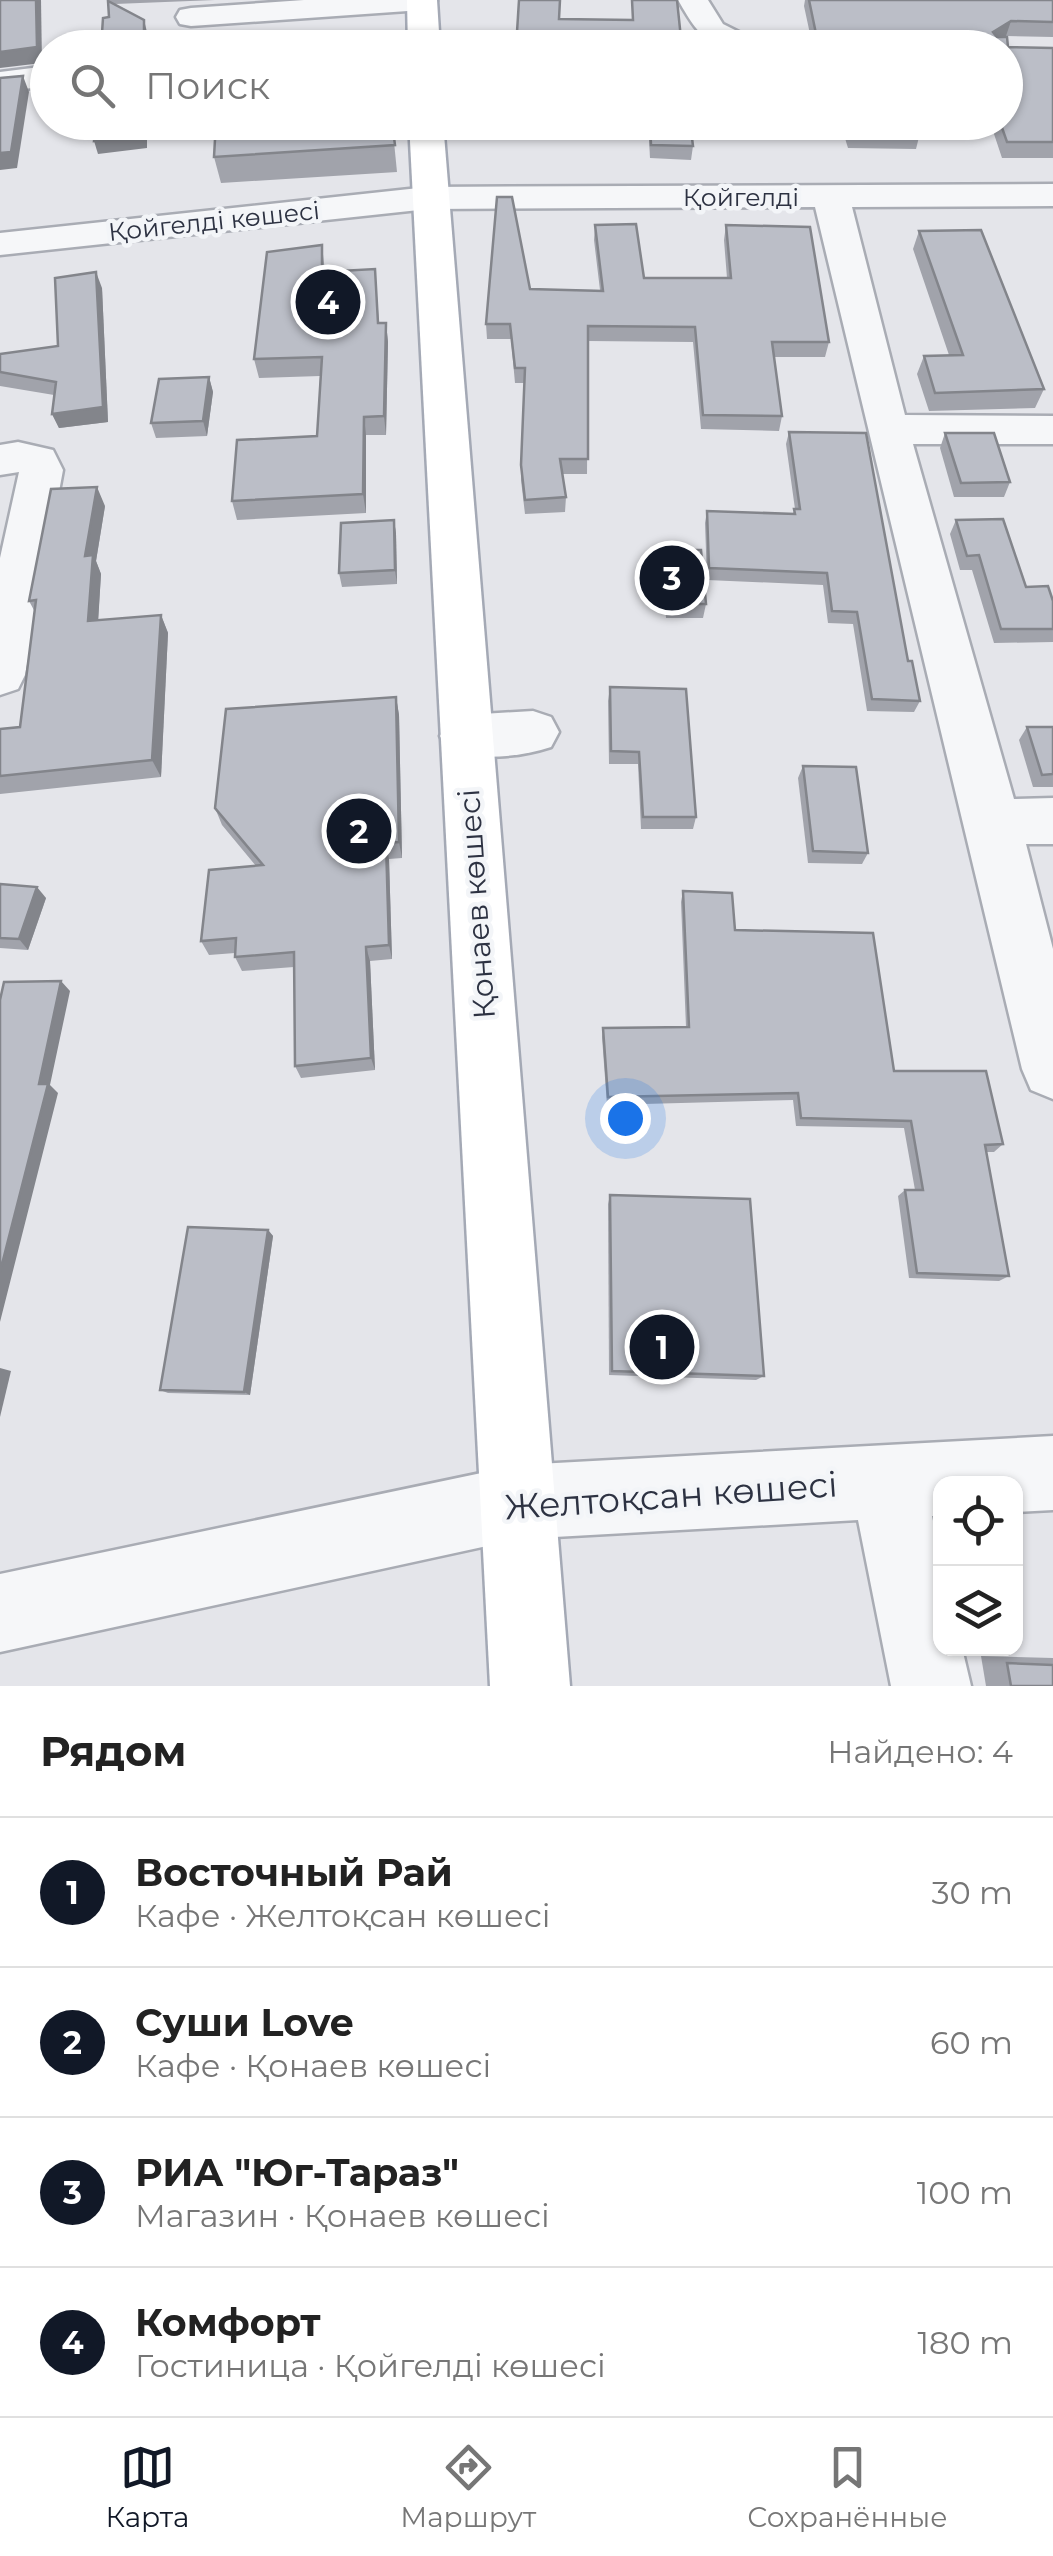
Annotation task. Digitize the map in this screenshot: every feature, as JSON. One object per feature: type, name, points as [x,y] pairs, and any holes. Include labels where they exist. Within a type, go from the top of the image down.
[{"type":"main road","points":[[422,0],[423,30]]},
{"type":"main road","name":"Қонаев көшесі","points":[[426,140],[530,1686]]},
{"type":"street","points":[[189,8],[422,0]]},
{"type":"street","points":[[693,0],[711,30]]},
{"type":"street","points":[[0,82],[30,78]]},
{"type":"street","name":"Қойгелді","points":[[428,198],[834,212],[1053,195]]},
{"type":"street","name":"Қойгелді көшесі","points":[[0,244],[428,198]]},
{"type":"street","points":[[969,225],[834,212],[887,429],[993,822],[1053,1070]]},
{"type":"street","points":[[887,429],[1053,430]]},
{"type":"street","points":[[0,460],[37,460],[41,470],[0,676]]},
{"type":"street","points":[[466,736],[533,732]]},
{"type":"street","points":[[993,822],[1053,821]]},
{"type":"street","name":"Желтоқсан көшесі","points":[[0,1613],[519,1502],[1053,1474]]},
{"type":"street","points":[[887,1482],[931,1686]]},
{"type":"building","points":[[0,0],[36,0],[37,30],[30,30],[30,48],[0,52]]},
{"type":"building","points":[[519,0],[560,0],[559,19],[633,20],[632,0],[677,0],[680,30],[517,30]]},
{"type":"building","points":[[809,0],[1053,0],[1053,22],[1011,21],[996,30],[815,30]]},
{"type":"building","points":[[108,1],[144,20],[144,30],[102,30],[103,18],[109,17]]},
{"type":"building","points":[[1023,47],[1053,48],[1053,142],[1007,142],[1023,140]]},
{"type":"building","points":[[23,76],[11,152],[0,153],[0,78]]},
{"type":"building","points":[[215,140],[394,140],[395,145],[214,157]]},
{"type":"building","points":[[651,140],[692,140],[693,146],[651,145]]},
{"type":"building","points":[[497,197],[512,197],[530,289],[603,291],[595,225],[636,224],[644,278],[731,278],[726,225],[810,227],[829,342],[772,342],[782,416],[703,415],[695,327],[588,326],[588,459],[560,459],[566,497],[525,500],[521,465],[525,368],[515,368],[510,324],[486,324]]},
{"type":"building","points":[[981,230],[1044,389],[935,393],[924,356],[963,355],[919,231]]},
{"type":"building","points":[[322,245],[322,272],[375,269],[378,323],[386,323],[384,416],[364,417],[363,494],[232,501],[237,440],[317,436],[322,357],[254,359],[267,252]]},
{"type":"building","points":[[96,272],[103,407],[52,414],[56,382],[0,372],[0,354],[58,346],[55,278]]},
{"type":"building","points":[[209,377],[203,421],[151,423],[159,379]]},
{"type":"building","points":[[789,432],[866,433],[908,661],[912,661],[920,701],[872,699],[857,612],[832,611],[827,573],[709,568],[707,511],[795,514],[794,509],[800,509]]},
{"type":"building","points":[[945,433],[994,433],[1010,482],[961,483]]},
{"type":"building","points":[[97,487],[85,556],[93,555],[88,621],[161,615],[152,760],[0,776],[0,729],[20,727],[36,600],[29,601],[51,489]]},
{"type":"building","points":[[1003,519],[1026,587],[1048,586],[1053,601],[1053,629],[1001,629],[979,555],[967,556],[956,520]]},
{"type":"building","points":[[394,520],[395,570],[339,573],[341,523]]},
{"type":"building","points":[[664,550],[701,550],[706,604],[668,604]]},
{"type":"building","points":[[610,687],[686,689],[696,817],[643,817],[639,752],[611,751]]},
{"type":"building","points":[[396,697],[399,842],[386,843],[389,945],[366,947],[371,1058],[295,1066],[294,952],[235,957],[236,938],[201,941],[209,870],[263,865],[215,808],[226,709]]},
{"type":"building","points":[[1027,727],[1053,727],[1053,774],[1042,775]]},
{"type":"building","points":[[803,766],[856,767],[868,853],[813,851]]},
{"type":"building","points":[[0,884],[37,887],[19,939],[0,938]]},
{"type":"building","points":[[683,891],[732,893],[735,930],[873,933],[894,1071],[986,1071],[1003,1144],[985,1145],[1009,1276],[917,1273],[905,1190],[923,1190],[911,1121],[801,1118],[798,1093],[608,1097],[603,1028],[689,1027]]},
{"type":"building","points":[[61,981],[39,1084],[48,1084],[0,1272],[0,1000],[4,982]]},
{"type":"building","points":[[610,1195],[750,1199],[764,1376],[612,1371]]},
{"type":"building","points":[[188,1227],[268,1230],[244,1392],[160,1390]]},
{"type":"building","points":[[1007,1663],[1053,1665],[1053,1686],[1011,1686]]},
{"type":"place","name":"Комфорт","points":[[328,302]]},
{"type":"place","name":"РИА \"Юг-Тараз\"","points":[[672,578]]},
{"type":"place","name":"Суши Love","points":[[359,831]]},
{"type":"place","name":"Восточный Рай","points":[[662,1347]]}]
